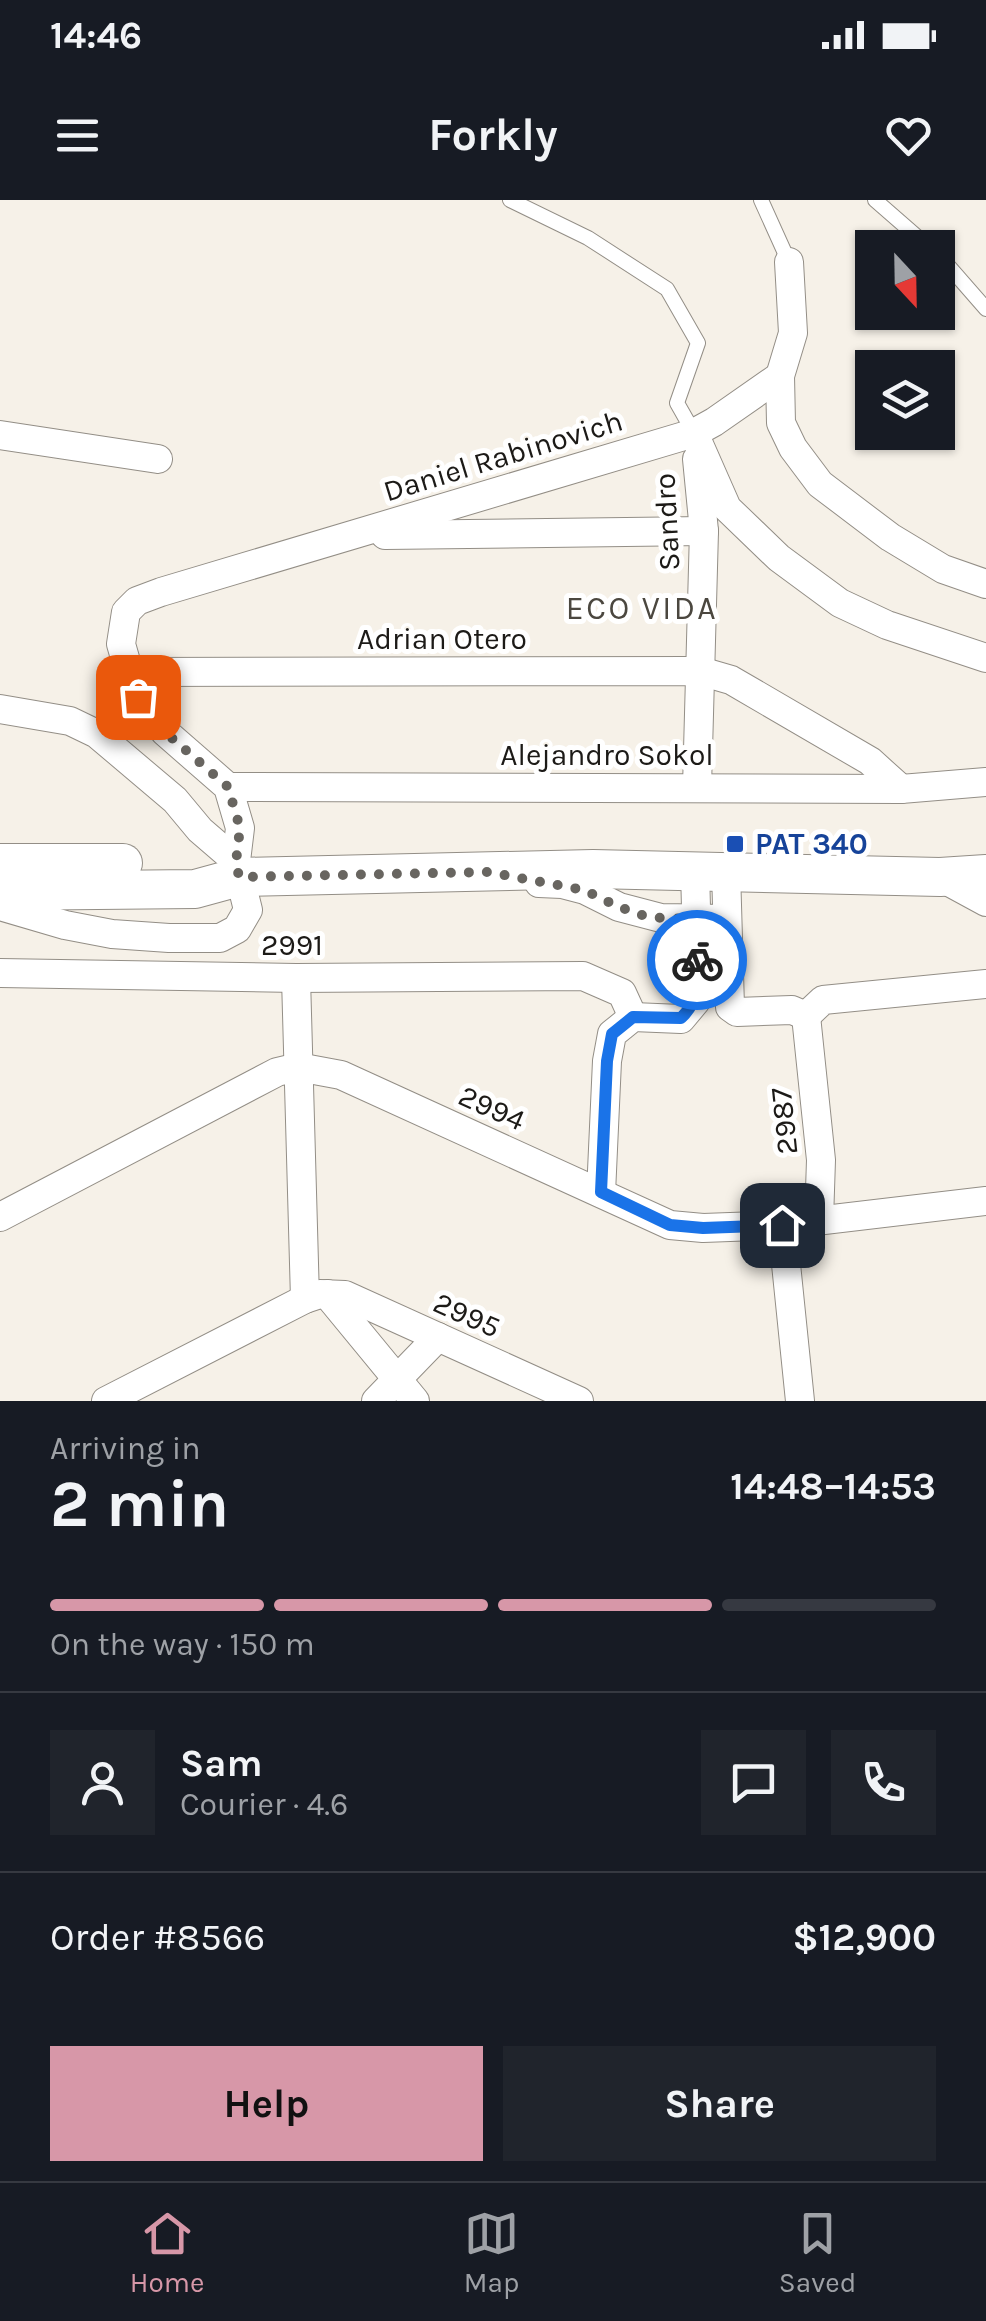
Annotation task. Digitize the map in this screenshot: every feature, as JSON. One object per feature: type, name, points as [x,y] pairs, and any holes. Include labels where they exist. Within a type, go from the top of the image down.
[{"type":"main road","points":[[0,863],[488,872],[710,870],[940,877],[986,874]]},
{"type":"main road","points":[[0,891],[195,889],[238,869]]},
{"type":"street","points":[[788,262],[792,334],[780,376],[780,424],[793,448],[820,484],[890,537],[943,569],[986,584]]},
{"type":"street","name":"Daniel Rabinovich","points":[[128,672],[121,644],[126,612],[137,601],[694,432],[780,376]]},
{"type":"street","name":"Sandro","points":[[694,432],[704,531],[697,788]]},
{"type":"street","points":[[694,432],[727,508],[779,558],[840,603],[887,625],[986,658]]},
{"type":"street","points":[[0,435],[158,459]]},
{"type":"street","points":[[351,536],[704,531]]},
{"type":"street","name":"Adrian Otero","points":[[128,672],[700,671],[731,680],[870,761],[901,788]]},
{"type":"street","points":[[0,906],[112,934],[220,938],[238,930],[248,910],[238,869],[240,828],[228,787],[165,732],[138,697],[128,672]]},
{"type":"street","points":[[0,709],[70,721],[97,734],[176,800],[238,869]]},
{"type":"street","name":"Alejandro Sokol","points":[[228,787],[901,788],[986,782]]},
{"type":"street","points":[[710,870],[726,918],[730,1007],[737,1012],[792,1010],[806,1016],[823,1000],[986,984]]},
{"type":"street","points":[[601,1192],[607,1061],[612,1034],[633,1017],[681,1018],[696,1001],[695,919],[710,870]]},
{"type":"street","points":[[488,872],[584,890],[642,915],[726,918]]},
{"type":"street","points":[[940,877],[986,902]]},
{"type":"street","name":"2991","points":[[0,973],[296,978],[583,976],[622,993],[633,1017]]},
{"type":"street","points":[[296,978],[298,1067],[316,1296],[406,1391]]},
{"type":"street","name":"2987","points":[[806,1016],[822,1160],[819,1220]]},
{"type":"street","points":[[0,1217],[278,1072],[298,1067]]},
{"type":"street","name":"2994","points":[[298,1067],[341,1076],[670,1225],[782,1225],[986,1200]]},
{"type":"street","points":[[782,1225],[800,1401]]},
{"type":"street","name":"2995","points":[[316,1296],[345,1295],[578,1401]]},
{"type":"street","points":[[106,1401],[316,1296]]},
{"type":"street","points":[[376,1401],[406,1391],[438,1338]]},
{"type":"lane","points":[[510,200],[588,238],[667,288],[698,343],[677,403],[694,432]]},
{"type":"lane","points":[[761,200],[788,262]]},
{"type":"lane","points":[[875,200],[909,230]]},
{"type":"lane","points":[[955,273],[986,309]]},
{"type":"way so far","points":[[138,697],[165,732],[228,787],[240,828],[236,862],[239,877],[488,872],[562,884],[642,915],[695,919],[697,960]]},
{"type":"place","name":"PAT 340","points":[[735,844]]},
{"type":"district","name":"ECO VIDA","points":[[642,608]]},
{"type":"route","points":[[697,960],[696,1001],[681,1018],[633,1017],[612,1034],[607,1061],[601,1192],[670,1225],[782,1225]]}]
